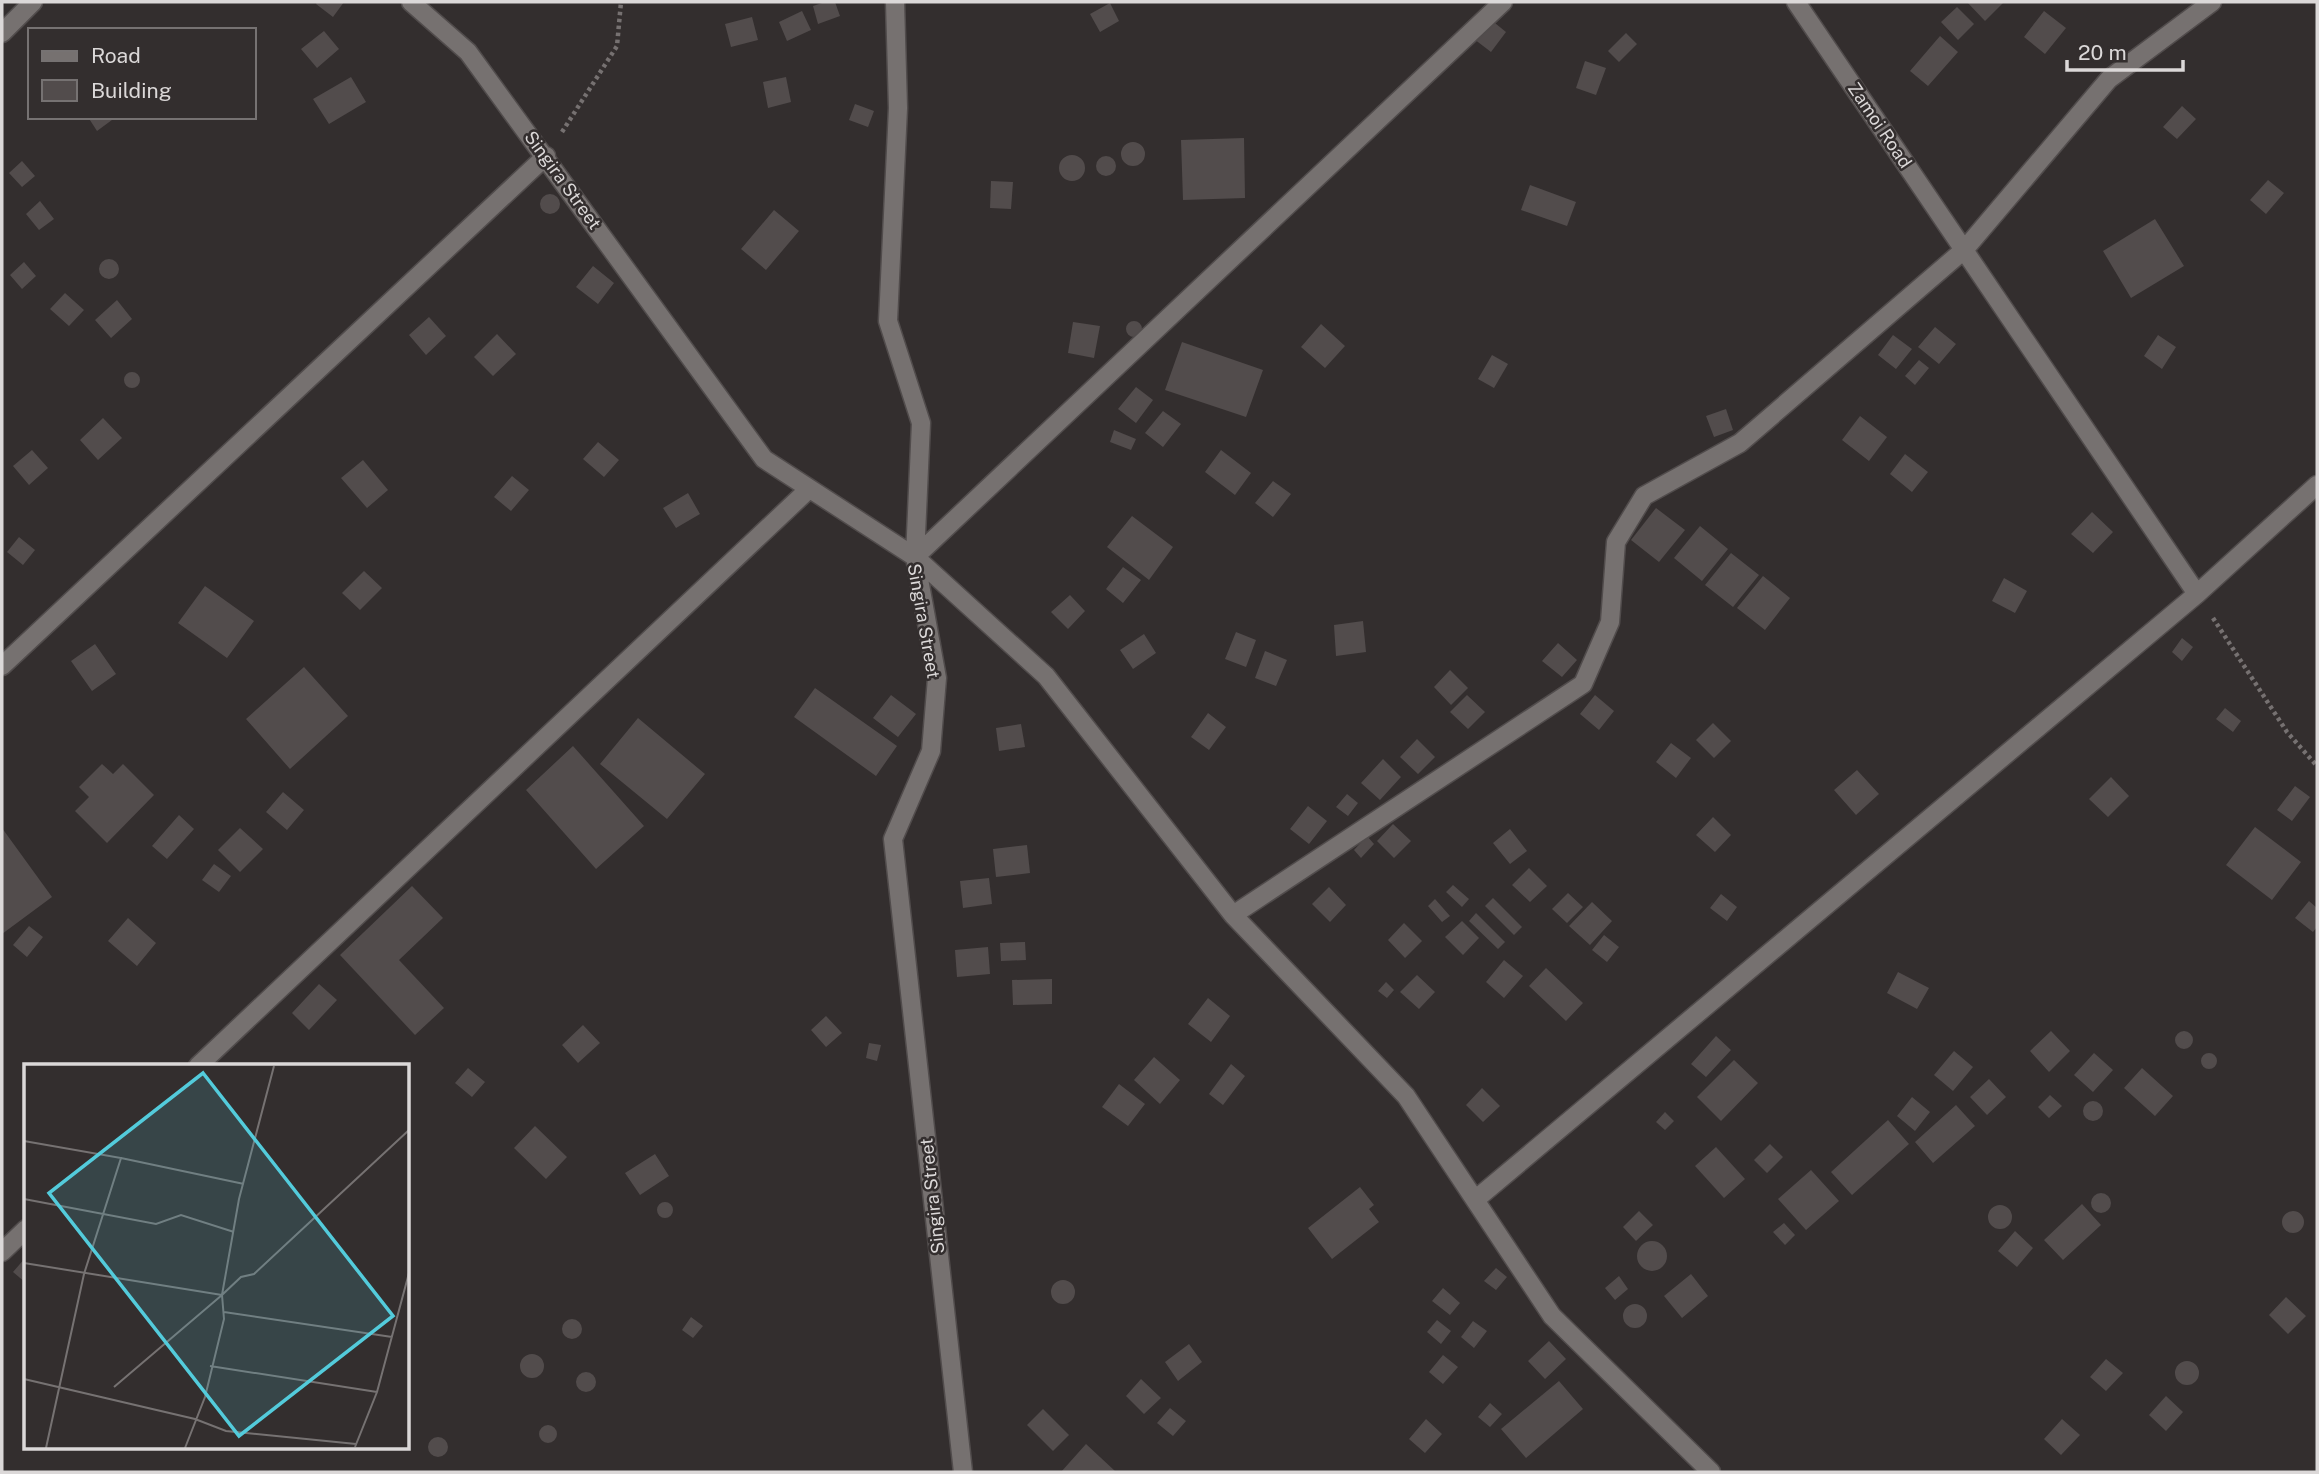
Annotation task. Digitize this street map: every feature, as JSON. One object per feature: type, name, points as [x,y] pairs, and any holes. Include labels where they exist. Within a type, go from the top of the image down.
[{"type":"street","points":[[2,33],[33,2]]},
{"type":"street","name":"Singira Street","points":[[411,2],[468,52],[764,459],[915,557],[937,678],[931,751],[893,839],[963,1472]]},
{"type":"street","points":[[895,2],[898,108],[888,321],[921,424],[915,557]]},
{"type":"street","points":[[915,557],[1503,2]]},
{"type":"street","name":"Zamoi Road","points":[[1796,2],[2197,594]]},
{"type":"street","points":[[1233,915],[1583,684],[1610,622],[1616,542],[1644,496],[1740,443],[1965,249],[2109,79],[2212,2]]},
{"type":"street","points":[[2,666],[546,156]]},
{"type":"street","points":[[1475,1200],[2197,594],[2317,485]]},
{"type":"street","points":[[200,1064],[809,489]]},
{"type":"street","points":[[915,557],[1046,676],[1233,915],[1406,1096],[1552,1316],[1711,1472]]},
{"type":"street","points":[[2,1252],[24,1231]]},
{"type":"path","points":[[546,156],[617,46],[621,2]]},
{"type":"path","points":[[2197,594],[2287,732],[2317,766]]},
{"type":"building","points":[[344,2],[333,17],[316,4]]},
{"type":"building","points":[[835,2],[840,16],[818,24],[813,6]]},
{"type":"building","points":[[1967,2],[2004,2],[1985,21]]},
{"type":"building","points":[[1110,3],[1119,21],[1100,32],[1090,14]]},
{"type":"building","points":[[1957,7],[1974,24],[1958,40],[1941,22]]},
{"type":"building","points":[[802,11],[811,30],[787,41],[779,22]]},
{"type":"building","points":[[2044,11],[2066,28],[2045,54],[2024,37]]},
{"type":"building","points":[[752,17],[758,40],[731,47],[725,24]]},
{"type":"building","points":[[1490,19],[1506,32],[1491,52],[1474,39]]},
{"type":"building","points":[[324,31],[339,49],[317,68],[301,49]]},
{"type":"building","points":[[1626,33],[1637,44],[1619,62],[1608,51]]},
{"type":"building","points":[[1940,36],[1958,52],[1928,86],[1910,71]]},
{"type":"building","points":[[1585,61],[1606,68],[1596,95],[1576,88]]},
{"type":"building","points":[[351,77],[366,102],[329,124],[313,99]]},
{"type":"building","points":[[786,77],[791,102],[768,108],[763,82]]},
{"type":"building","points":[[855,104],[874,111],[868,127],[849,120]]},
{"type":"building","points":[[2182,106],[2196,119],[2177,139],[2163,127]]},
{"type":"building","points":[[89,119],[113,119],[97,131]]},
{"type":"building","points":[[1244,138],[1245,198],[1183,200],[1181,140]]},
{"type":"building","points":[[1133,142],[1142,145],[1145,154],[1142,163],[1133,166],[1124,163],[1121,154],[1124,145]]},
{"type":"building","points":[[1072,155],[1081,159],[1085,168],[1081,177],[1072,181],[1063,177],[1059,168],[1063,159]]},
{"type":"building","points":[[1106,156],[1113,159],[1116,166],[1113,173],[1106,176],[1099,173],[1096,166],[1099,159]]},
{"type":"building","points":[[22,161],[35,176],[22,187],[9,173]]},
{"type":"building","points":[[2268,180],[2284,193],[2266,214],[2250,200]]},
{"type":"building","points":[[991,181],[1013,182],[1011,209],[990,208]]},
{"type":"building","points":[[1530,185],[1576,202],[1567,226],[1521,210]]},
{"type":"building","points":[[546,194],[554,194],[560,204],[554,214],[546,214],[540,208],[540,200]]},
{"type":"building","points":[[40,201],[54,219],[39,230],[26,214]]},
{"type":"building","points":[[774,210],[799,231],[766,270],[741,249]]},
{"type":"building","points":[[2155,219],[2184,266],[2131,298],[2103,251]]},
{"type":"building","points":[[105,259],[113,259],[119,269],[113,279],[105,279],[99,273],[99,265]]},
{"type":"building","points":[[24,262],[36,276],[22,289],[10,275]]},
{"type":"building","points":[[593,266],[614,283],[598,304],[576,287]]},
{"type":"building","points":[[65,293],[84,310],[69,326],[50,309]]},
{"type":"building","points":[[117,300],[132,319],[111,338],[95,320]]},
{"type":"building","points":[[429,317],[446,336],[426,355],[409,335]]},
{"type":"building","points":[[1134,321],[1142,329],[1134,337],[1126,329]]},
{"type":"building","points":[[1073,322],[1100,326],[1094,358],[1068,353]]},
{"type":"building","points":[[1321,324],[1345,346],[1325,368],[1301,347]]},
{"type":"building","points":[[1935,327],[1956,344],[1939,364],[1918,347]]},
{"type":"building","points":[[497,334],[516,354],[493,376],[474,357]]},
{"type":"building","points":[[1893,335],[1912,349],[1896,369],[1878,355]]},
{"type":"building","points":[[2158,335],[2176,347],[2162,369],[2144,356]]},
{"type":"building","points":[[1182,342],[1263,370],[1246,417],[1165,390]]},
{"type":"building","points":[[1492,355],[1508,364],[1494,388],[1478,379]]},
{"type":"building","points":[[1919,360],[1929,368],[1915,385],[1905,376]]},
{"type":"building","points":[[132,372],[140,380],[132,388],[124,380]]},
{"type":"building","points":[[1136,387],[1153,400],[1136,423],[1118,409]]},
{"type":"building","points":[[1726,409],[1733,430],[1714,437],[1706,416]]},
{"type":"building","points":[[1163,411],[1181,424],[1163,447],[1145,433]]},
{"type":"building","points":[[1860,416],[1887,437],[1869,461],[1842,440]]},
{"type":"building","points":[[103,418],[122,438],[98,460],[80,440]]},
{"type":"building","points":[[1114,430],[1136,439],[1131,450],[1110,442]]},
{"type":"building","points":[[598,442],[619,460],[604,477],[583,459]]},
{"type":"building","points":[[32,450],[48,468],[29,485],[13,466]]},
{"type":"building","points":[[1221,450],[1251,473],[1235,495],[1205,472]]},
{"type":"building","points":[[1905,454],[1928,472],[1912,492],[1890,474]]},
{"type":"building","points":[[363,460],[388,490],[367,508],[341,478]]},
{"type":"building","points":[[512,476],[529,490],[511,511],[494,497]]},
{"type":"building","points":[[1273,481],[1291,494],[1273,517],[1255,503]]},
{"type":"building","points":[[688,493],[700,514],[676,528],[663,508]]},
{"type":"building","points":[[1656,508],[1685,530],[1659,562],[1631,540]]},
{"type":"building","points":[[2092,512],[2113,532],[2093,553],[2071,534]]},
{"type":"building","points":[[1132,516],[1173,547],[1149,580],[1107,547]]},
{"type":"building","points":[[1700,526],[1728,549],[1702,581],[1674,558]]},
{"type":"building","points":[[19,537],[35,550],[23,565],[7,552]]},
{"type":"building","points":[[1731,553],[1759,575],[1733,607],[1705,585]]},
{"type":"building","points":[[1123,567],[1141,580],[1123,603],[1106,589]]},
{"type":"building","points":[[364,571],[382,588],[360,610],[342,593]]},
{"type":"building","points":[[1763,576],[1790,598],[1765,630],[1737,608]]},
{"type":"building","points":[[2004,578],[2027,591],[2015,613],[1992,601]]},
{"type":"building","points":[[205,586],[254,621],[227,658],[178,623]]},
{"type":"building","points":[[1070,595],[1085,611],[1068,629],[1051,612]]},
{"type":"building","points":[[1363,621],[1366,652],[1336,656],[1334,625]]},
{"type":"building","points":[[1236,632],[1256,640],[1246,667],[1225,659]]},
{"type":"building","points":[[1144,634],[1156,653],[1133,669],[1120,650]]},
{"type":"building","points":[[2182,638],[2193,647],[2182,661],[2172,652]]},
{"type":"building","points":[[1558,643],[1577,660],[1562,677],[1542,661]]},
{"type":"building","points":[[95,644],[116,674],[92,691],[71,661]]},
{"type":"building","points":[[1265,651],[1287,660],[1276,686],[1255,678]]},
{"type":"building","points":[[304,667],[348,716],[290,769],[246,719]]},
{"type":"building","points":[[1450,670],[1468,688],[1451,705],[1434,687]]},
{"type":"building","points":[[815,688],[897,746],[876,776],[794,717]]},
{"type":"building","points":[[891,695],[916,714],[898,737],[873,718]]},
{"type":"building","points":[[1467,695],[1485,712],[1468,729],[1450,712]]},
{"type":"building","points":[[1595,695],[1614,711],[1599,730],[1580,714]]},
{"type":"building","points":[[2225,708],[2241,721],[2233,732],[2216,719]]},
{"type":"building","points":[[1208,713],[1226,727],[1209,750],[1191,737]]},
{"type":"building","points":[[638,718],[705,774],[667,819],[600,764]]},
{"type":"building","points":[[1713,723],[1731,741],[1714,758],[1696,740]]},
{"type":"building","points":[[1021,724],[1025,747],[999,751],[996,728]]},
{"type":"building","points":[[1417,739],[1435,757],[1418,774],[1400,757]]},
{"type":"building","points":[[1671,743],[1691,758],[1676,778],[1656,762]]},
{"type":"building","points":[[573,746],[644,826],[596,869],[526,790]]},
{"type":"building","points":[[1383,759],[1401,777],[1380,800],[1361,783]]},
{"type":"building","points":[[102,764],[113,774],[123,764],[154,795],[107,843],[75,811],[89,797],[79,787]]},
{"type":"building","points":[[1857,770],[1879,794],[1856,815],[1834,790]]},
{"type":"building","points":[[2111,777],[2129,796],[2108,817],[2089,799]]},
{"type":"building","points":[[2295,786],[2310,797],[2292,821],[2277,810]]},
{"type":"building","points":[[283,792],[304,810],[287,830],[266,812]]},
{"type":"building","points":[[1347,794],[1358,803],[1348,816],[1336,807]]},
{"type":"building","points":[[1308,806],[1327,821],[1309,844],[1290,829]]},
{"type":"building","points":[[179,815],[194,829],[167,859],[152,846]]},
{"type":"building","points":[[1713,817],[1731,835],[1715,852],[1696,835]]},
{"type":"building","points":[[1393,824],[1411,841],[1394,858],[1377,841]]},
{"type":"building","points":[[2255,827],[2301,862],[2272,900],[2226,865]]},
{"type":"building","points":[[2,828],[52,897],[2,934]]},
{"type":"building","points":[[240,828],[263,849],[240,872],[218,850]]},
{"type":"building","points":[[1510,829],[1527,851],[1510,864],[1493,843]]},
{"type":"building","points":[[1367,836],[1374,844],[1361,858],[1354,850]]},
{"type":"building","points":[[1027,845],[1030,873],[996,877],[993,849]]},
{"type":"building","points":[[214,864],[231,876],[219,892],[202,880]]},
{"type":"building","points":[[1529,868],[1547,886],[1530,902],[1512,885]]},
{"type":"building","points":[[989,878],[992,904],[963,908],[960,881]]},
{"type":"building","points":[[1453,885],[1469,899],[1462,907],[1446,892]]},
{"type":"building","points":[[412,886],[443,918],[399,960],[444,1008],[415,1035],[340,955]]},
{"type":"building","points":[[1329,887],[1346,905],[1330,922],[1312,904]]},
{"type":"building","points":[[1568,893],[1583,907],[1567,923],[1552,909]]},
{"type":"building","points":[[1721,894],[1737,907],[1727,921],[1710,908]]},
{"type":"building","points":[[1493,898],[1522,927],[1514,935],[1485,906]]},
{"type":"building","points":[[1435,899],[1450,916],[1442,922],[1428,906]]},
{"type":"building","points":[[2309,901],[2317,908],[2317,927],[2313,932],[2295,918]]},
{"type":"building","points":[[1592,902],[1612,921],[1590,945],[1569,926]]},
{"type":"building","points":[[1476,913],[1505,942],[1498,949],[1469,921]]},
{"type":"building","points":[[128,918],[156,943],[137,966],[108,941]]},
{"type":"building","points":[[1462,921],[1479,938],[1463,955],[1445,937]]},
{"type":"building","points":[[1404,923],[1422,941],[1405,958],[1388,940]]},
{"type":"building","points":[[29,926],[43,937],[27,957],[13,945]]},
{"type":"building","points":[[1604,935],[1619,947],[1607,962],[1592,950]]},
{"type":"building","points":[[1025,942],[1026,960],[1001,961],[1000,943]]},
{"type":"building","points":[[988,947],[990,974],[957,977],[955,950]]},
{"type":"building","points":[[1504,960],[1523,976],[1504,998],[1486,982]]},
{"type":"building","points":[[1546,968],[1583,1003],[1566,1021],[1529,986]]},
{"type":"building","points":[[1898,972],[1929,988],[1917,1009],[1887,993]]},
{"type":"building","points":[[1417,975],[1435,992],[1419,1009],[1400,992]]},
{"type":"building","points":[[1052,979],[1052,1004],[1013,1005],[1012,980]]},
{"type":"building","points":[[1386,982],[1394,990],[1387,998],[1378,991]]},
{"type":"building","points":[[319,984],[337,1000],[309,1030],[292,1013]]},
{"type":"building","points":[[1208,998],[1230,1016],[1211,1042],[1188,1024]]},
{"type":"building","points":[[826,1016],[842,1033],[826,1047],[811,1030]]},
{"type":"building","points":[[583,1025],[600,1043],[578,1063],[562,1045]]},
{"type":"building","points":[[2051,1031],[2070,1051],[2049,1072],[2030,1051]]},
{"type":"building","points":[[2184,1031],[2190,1034],[2193,1040],[2190,1046],[2184,1049],[2178,1046],[2175,1040],[2178,1034]]},
{"type":"building","points":[[1716,1036],[1731,1050],[1706,1077],[1691,1064]]},
{"type":"building","points":[[869,1043],[881,1045],[877,1061],[866,1058]]},
{"type":"building","points":[[1954,1051],[1973,1067],[1953,1091],[1934,1075]]},
{"type":"building","points":[[2094,1053],[2113,1070],[2093,1092],[2074,1075]]},
{"type":"building","points":[[2206,1053],[2212,1053],[2217,1061],[2215,1067],[2206,1069],[2201,1064],[2201,1058]]},
{"type":"building","points":[[1154,1057],[1180,1080],[1160,1104],[1134,1080]]},
{"type":"building","points":[[1734,1060],[1758,1083],[1721,1121],[1697,1097]]},
{"type":"building","points":[[1231,1064],[1245,1076],[1223,1105],[1209,1094]]},
{"type":"building","points":[[468,1068],[485,1082],[472,1097],[455,1083]]},
{"type":"building","points":[[2142,1068],[2173,1096],[2155,1116],[2124,1088]]},
{"type":"building","points":[[1989,1079],[2006,1097],[1987,1115],[1970,1097]]},
{"type":"building","points":[[1119,1084],[1145,1104],[1128,1126],[1102,1107]]},
{"type":"building","points":[[1482,1088],[1500,1106],[1483,1122],[1466,1105]]},
{"type":"building","points":[[2050,1095],[2062,1106],[2049,1118],[2038,1107]]},
{"type":"building","points":[[1912,1097],[1930,1112],[1915,1131],[1897,1116]]},
{"type":"building","points":[[2089,1101],[2097,1101],[2103,1111],[2097,1121],[2089,1121],[2083,1115],[2083,1107]]},
{"type":"building","points":[[1956,1105],[1975,1126],[1933,1163],[1915,1142]]},
{"type":"building","points":[[1665,1112],[1674,1121],[1665,1130],[1656,1122]]},
{"type":"building","points":[[1888,1120],[1909,1144],[1852,1195],[1831,1172]]},
{"type":"building","points":[[535,1126],[567,1157],[546,1179],[514,1148]]},
{"type":"building","points":[[1770,1144],[1783,1157],[1767,1173],[1754,1160]]},
{"type":"building","points":[[1716,1147],[1745,1179],[1724,1198],[1695,1166]]},
{"type":"building","points":[[655,1154],[669,1176],[640,1195],[625,1173]]},
{"type":"building","points":[[1811,1170],[1839,1201],[1806,1230],[1778,1199]]},
{"type":"building","points":[[1360,1187],[1374,1205],[1369,1209],[1379,1222],[1332,1259],[1308,1228]]},
{"type":"building","points":[[2097,1193],[2105,1193],[2111,1203],[2105,1213],[2097,1213],[2091,1207],[2091,1199]]},
{"type":"building","points":[[665,1202],[673,1210],[665,1218],[657,1210]]},
{"type":"building","points":[[2082,1204],[2101,1225],[2063,1260],[2044,1240]]},
{"type":"building","points":[[2000,1205],[2008,1209],[2012,1217],[2008,1225],[2000,1229],[1992,1225],[1988,1217],[1992,1209]]},
{"type":"building","points":[[1639,1211],[1653,1225],[1636,1241],[1623,1227]]},
{"type":"building","points":[[2293,1211],[2303,1218],[2304,1222],[2297,1232],[2293,1233],[2283,1226],[2282,1222],[2289,1212]]},
{"type":"building","points":[[1784,1223],[1795,1235],[1785,1245],[1773,1232]]},
{"type":"building","points":[[2015,1231],[2033,1248],[2017,1267],[1998,1251]]},
{"type":"building","points":[[1652,1241],[1663,1245],[1667,1256],[1663,1267],[1652,1271],[1641,1267],[1637,1256],[1641,1245]]},
{"type":"building","points":[[24,1259],[24,1281],[13,1272]]},
{"type":"building","points":[[1496,1268],[1507,1277],[1496,1290],[1484,1281]]},
{"type":"building","points":[[1691,1274],[1708,1296],[1682,1318],[1664,1296]]},
{"type":"building","points":[[1619,1276],[1628,1289],[1615,1300],[1605,1288]]},
{"type":"building","points":[[1063,1280],[1074,1287],[1075,1292],[1068,1303],[1063,1304],[1052,1297],[1051,1292],[1058,1281]]},
{"type":"building","points":[[1443,1288],[1460,1303],[1450,1315],[1432,1301]]},
{"type":"building","points":[[2286,1297],[2306,1316],[2288,1334],[2269,1315]]},
{"type":"building","points":[[1635,1304],[1644,1307],[1647,1316],[1644,1325],[1635,1328],[1626,1325],[1623,1316],[1626,1307]]},
{"type":"building","points":[[691,1317],[703,1326],[693,1338],[682,1330]]},
{"type":"building","points":[[572,1319],[579,1322],[582,1329],[579,1336],[572,1339],[565,1336],[562,1329],[565,1322]]},
{"type":"building","points":[[1437,1320],[1451,1331],[1441,1344],[1427,1332]]},
{"type":"building","points":[[1473,1321],[1487,1331],[1474,1348],[1461,1337]]},
{"type":"building","points":[[1549,1341],[1566,1359],[1545,1379],[1528,1361]]},
{"type":"building","points":[[1189,1344],[1202,1362],[1178,1381],[1165,1362]]},
{"type":"building","points":[[532,1354],[543,1361],[544,1366],[537,1377],[532,1378],[521,1371],[520,1366],[527,1355]]},
{"type":"building","points":[[1443,1355],[1458,1367],[1443,1384],[1429,1372]]},
{"type":"building","points":[[2106,1359],[2123,1373],[2106,1391],[2090,1377]]},
{"type":"building","points":[[2187,1361],[2196,1364],[2199,1373],[2196,1382],[2187,1385],[2178,1382],[2175,1373],[2178,1364]]},
{"type":"building","points":[[586,1372],[593,1375],[596,1382],[593,1389],[586,1392],[579,1389],[576,1382],[579,1375]]},
{"type":"building","points":[[1141,1379],[1161,1398],[1144,1414],[1126,1396]]},
{"type":"building","points":[[1559,1381],[1583,1409],[1526,1458],[1501,1429]]},
{"type":"building","points":[[2166,1396],[2183,1412],[2166,1431],[2149,1415]]},
{"type":"building","points":[[1490,1403],[1502,1414],[1490,1427],[1478,1417]]},
{"type":"building","points":[[1170,1408],[1186,1421],[1173,1436],[1157,1423]]},
{"type":"building","points":[[1043,1409],[1069,1435],[1053,1451],[1027,1425]]},
{"type":"building","points":[[1426,1419],[1442,1434],[1425,1453],[1409,1439]]},
{"type":"building","points":[[2062,1419],[2080,1435],[2061,1455],[2044,1439]]},
{"type":"building","points":[[544,1425],[552,1425],[557,1434],[555,1441],[544,1443],[539,1438],[539,1430]]},
{"type":"building","points":[[438,1437],[445,1440],[448,1447],[445,1454],[438,1457],[431,1454],[428,1447],[431,1440]]},
{"type":"building","points":[[1086,1444],[1115,1471],[1061,1472]]}]
